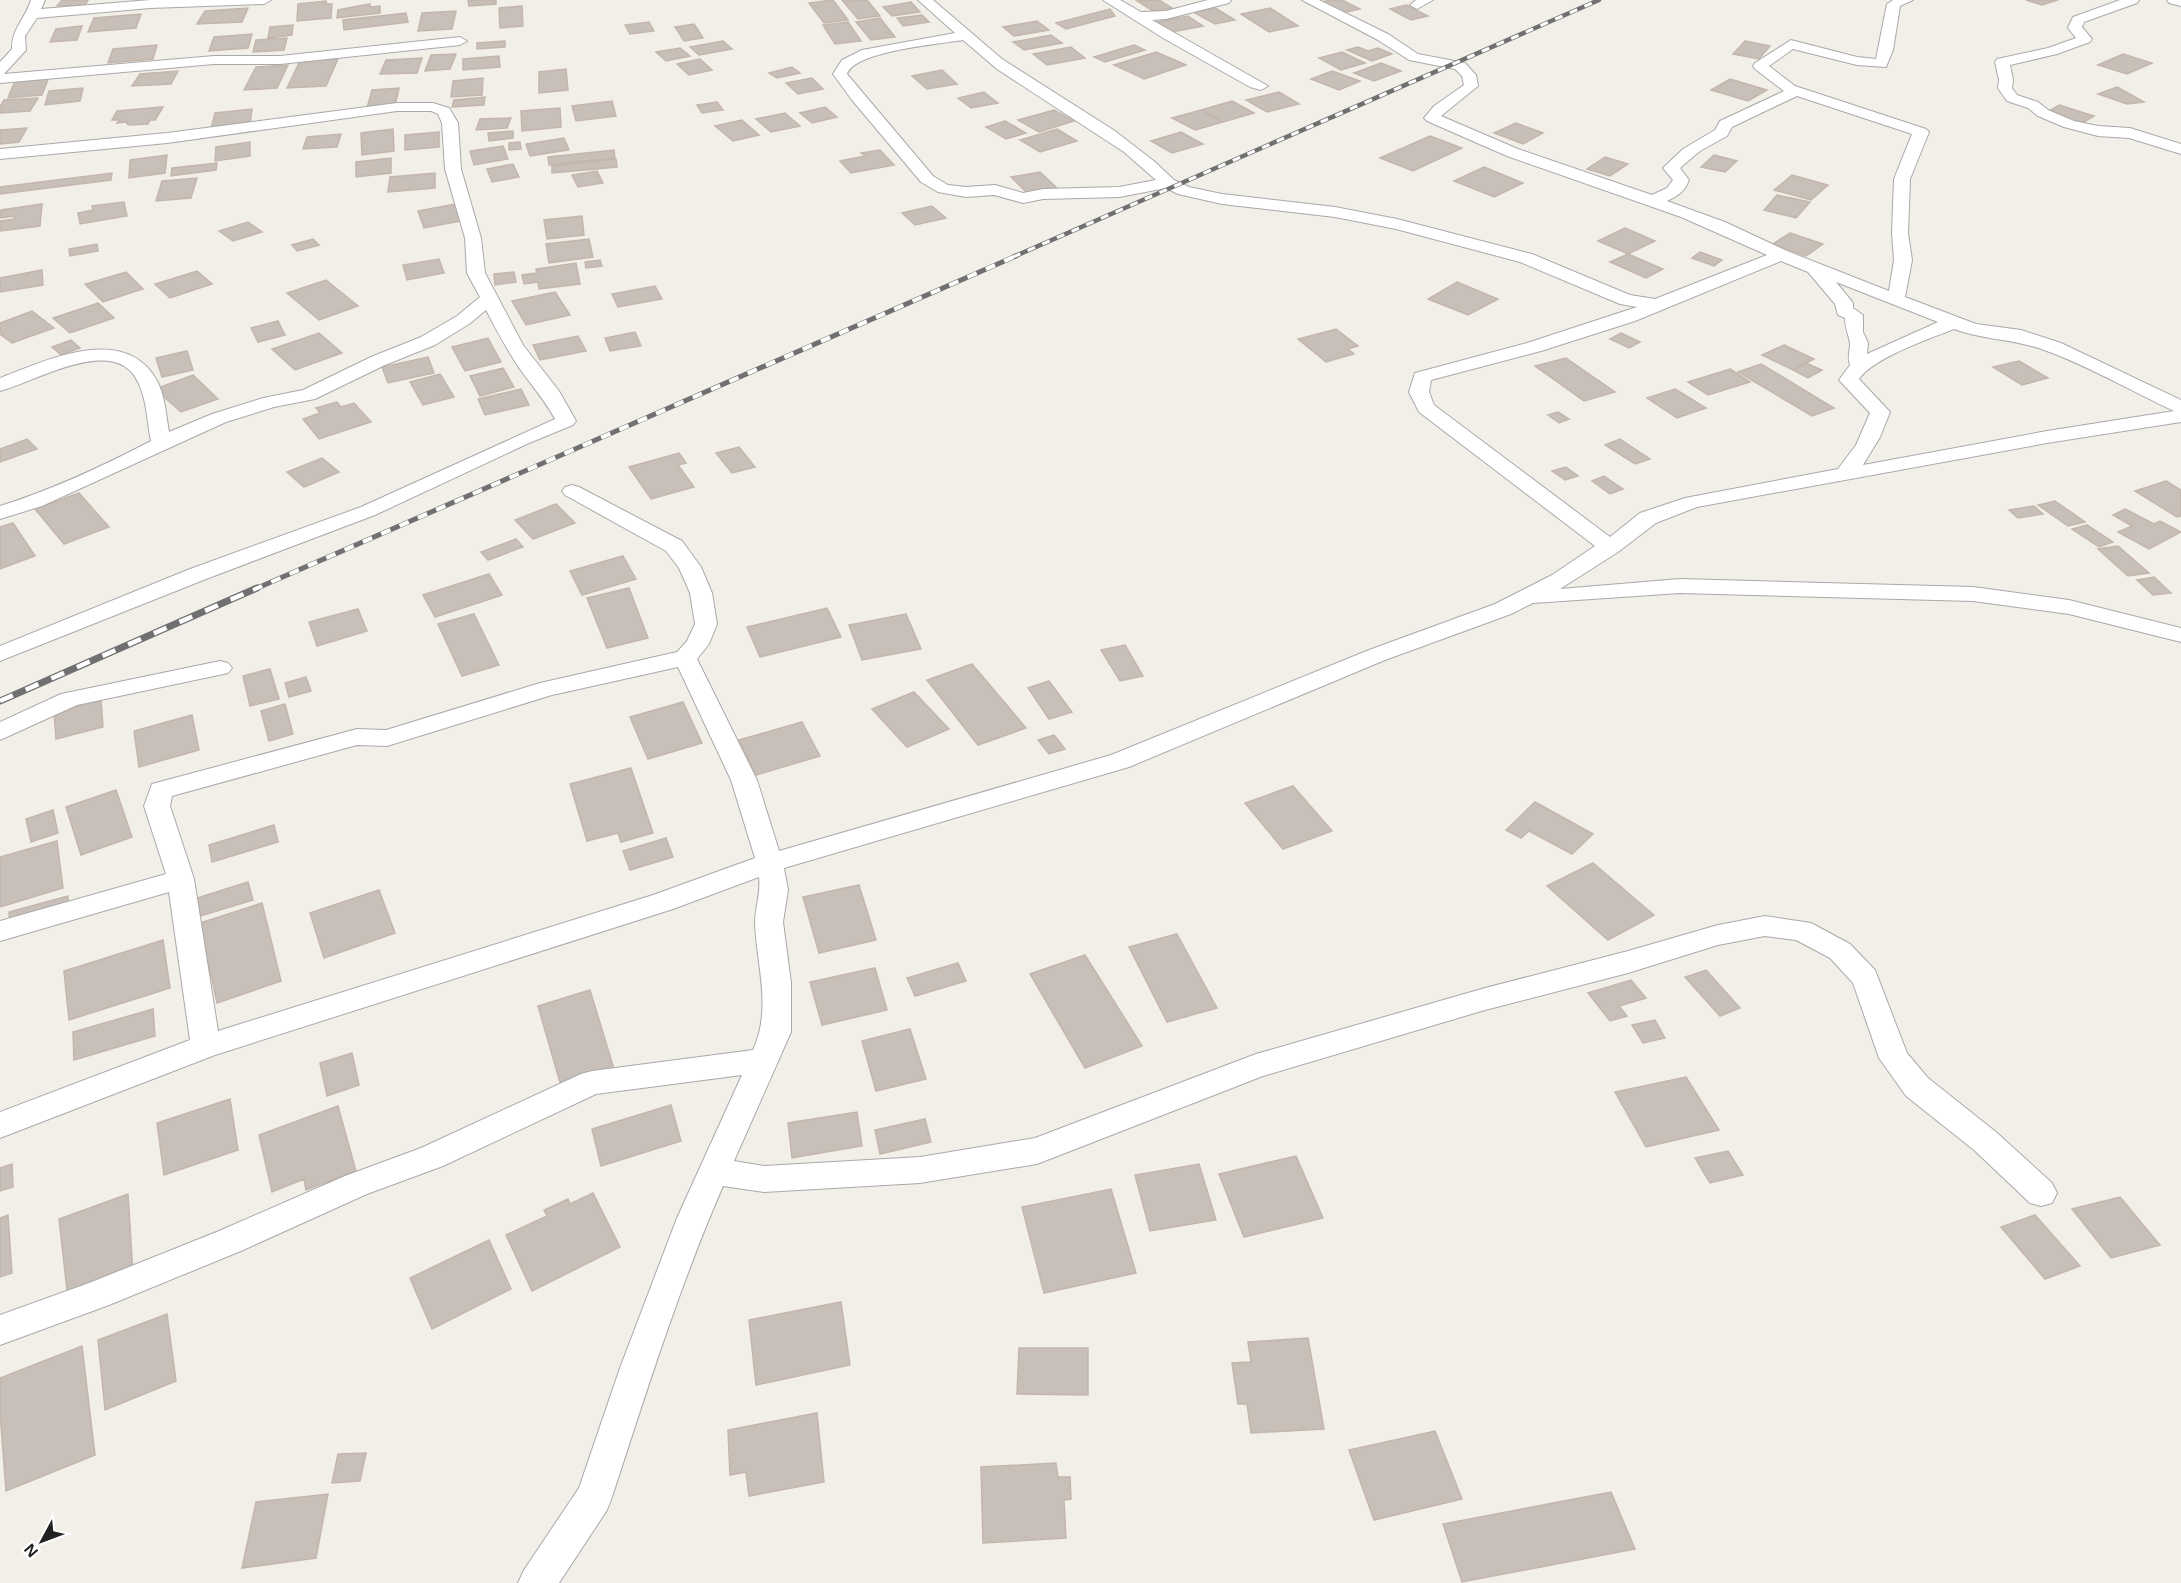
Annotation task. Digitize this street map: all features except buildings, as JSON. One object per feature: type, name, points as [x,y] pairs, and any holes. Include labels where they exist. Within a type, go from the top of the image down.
[{"type":"street","points":[[0,71],[19,50],[18,36],[33,14],[38,0]]},
{"type":"street","points":[[33,14],[150,4],[264,0]]},
{"type":"street","points":[[925,0],[1001,66],[1123,141],[1168,183],[1184,191],[1221,199],[1335,212],[1397,224],[1526,258],[1626,300],[1657,305]]},
{"type":"street","points":[[1110,0],[1172,39],[1222,63],[1245,80],[1261,86]]},
{"type":"street","points":[[1138,16],[1166,15],[1224,0]]},
{"type":"street","points":[[1309,0],[1383,37],[1414,57],[1460,66],[1469,75],[1471,86],[1459,98],[1437,110],[1432,117],[1470,136],[1524,158],[1651,201],[1739,235],[1781,255],[1972,329],[2021,336],[2054,347],[2181,407]]},
{"type":"street","points":[[1896,300],[1903,260],[1900,233],[1902,178],[1921,132],[1796,91],[1780,83],[1760,66],[1791,44],[1857,61],[1881,64],[1889,46],[1888,32],[1894,4],[1906,0]]},
{"type":"street","points":[[2132,0],[2078,20],[2075,28],[2085,39],[2052,51],[2002,62],[2006,80],[2005,88],[2012,98],[2033,105],[2043,113],[2069,124],[2098,131],[2130,133],[2181,149]]},
{"type":"street","points":[[2174,0],[2181,2]]},
{"type":"street","points":[[966,35],[867,53],[852,58],[841,67],[840,74],[856,97],[927,179],[944,189],[966,192],[995,190],[1023,198],[1043,194],[1119,192],[1168,183]]},
{"type":"street","points":[[0,80],[214,60],[280,60],[460,41]]},
{"type":"street","points":[[1651,201],[1668,195],[1679,185],[1681,180],[1671,168],[1678,159],[1698,145],[1722,133],[1725,124],[1796,91]]},
{"type":"street","points":[[0,154],[235,130],[339,113],[433,107],[447,114],[453,169],[473,238],[476,273],[514,345],[552,395],[566,421],[502,447],[368,511],[198,574],[0,654]]},
{"type":"street","points":[[1610,547],[1426,408],[1419,392],[1422,377],[1534,347],[1629,317],[1781,255]]},
{"type":"street","points":[[1814,268],[1844,303],[1844,311],[1854,315],[1854,332],[1859,344],[1857,358],[1859,365]]},
{"type":"street","points":[[0,513],[35,502],[219,418],[270,402],[309,395],[378,361],[428,341],[463,320],[490,298]]},
{"type":"street","points":[[1845,474],[1863,452],[1874,432],[1880,412],[1849,380],[1859,365],[1914,338],[1955,322]]},
{"type":"street","points":[[0,385],[86,355],[115,355],[134,363],[147,379],[162,443]]},
{"type":"street","points":[[0,1125],[206,1046],[663,902],[770,863],[1120,761],[1377,655],[1503,609],[1560,580],[1610,547],[1648,518],[1692,502],[2048,436],[2181,416]]},
{"type":"street","points":[[206,1046],[181,879],[158,806],[161,790],[357,737],[387,738],[548,688],[684,657],[697,644],[706,624],[701,593],[690,567],[675,546],[572,491]]},
{"type":"street","points":[[1526,598],[1680,586],[1973,594],[2069,607],[2181,635]]},
{"type":"street","points":[[537,1583],[594,1497],[641,1358],[712,1172],[776,1032],[777,983],[770,922],[774,890],[770,863],[759,834],[744,780],[684,657]]},
{"type":"street","points":[[0,732],[70,699],[220,668]]},
{"type":"street","points":[[0,931],[181,879]]},
{"type":"street","points":[[712,1172],[764,1179],[845,1175],[920,1170],[1037,1151],[1256,1066],[1485,999],[1628,962],[1718,935],[1765,926],[1801,930],[1840,951],[1865,978],[1894,1058],[1917,1087],[1984,1141],[2041,1193]]},
{"type":"street","points":[[0,1330],[97,1295],[230,1241],[356,1185],[432,1157],[592,1083],[764,1060]]},
{"type":"railway","points":[[1013,257],[1599,0]]},
{"type":"railway","points":[[253,590],[1016,256]]},
{"type":"railway","points":[[0,701],[257,588]]}]
